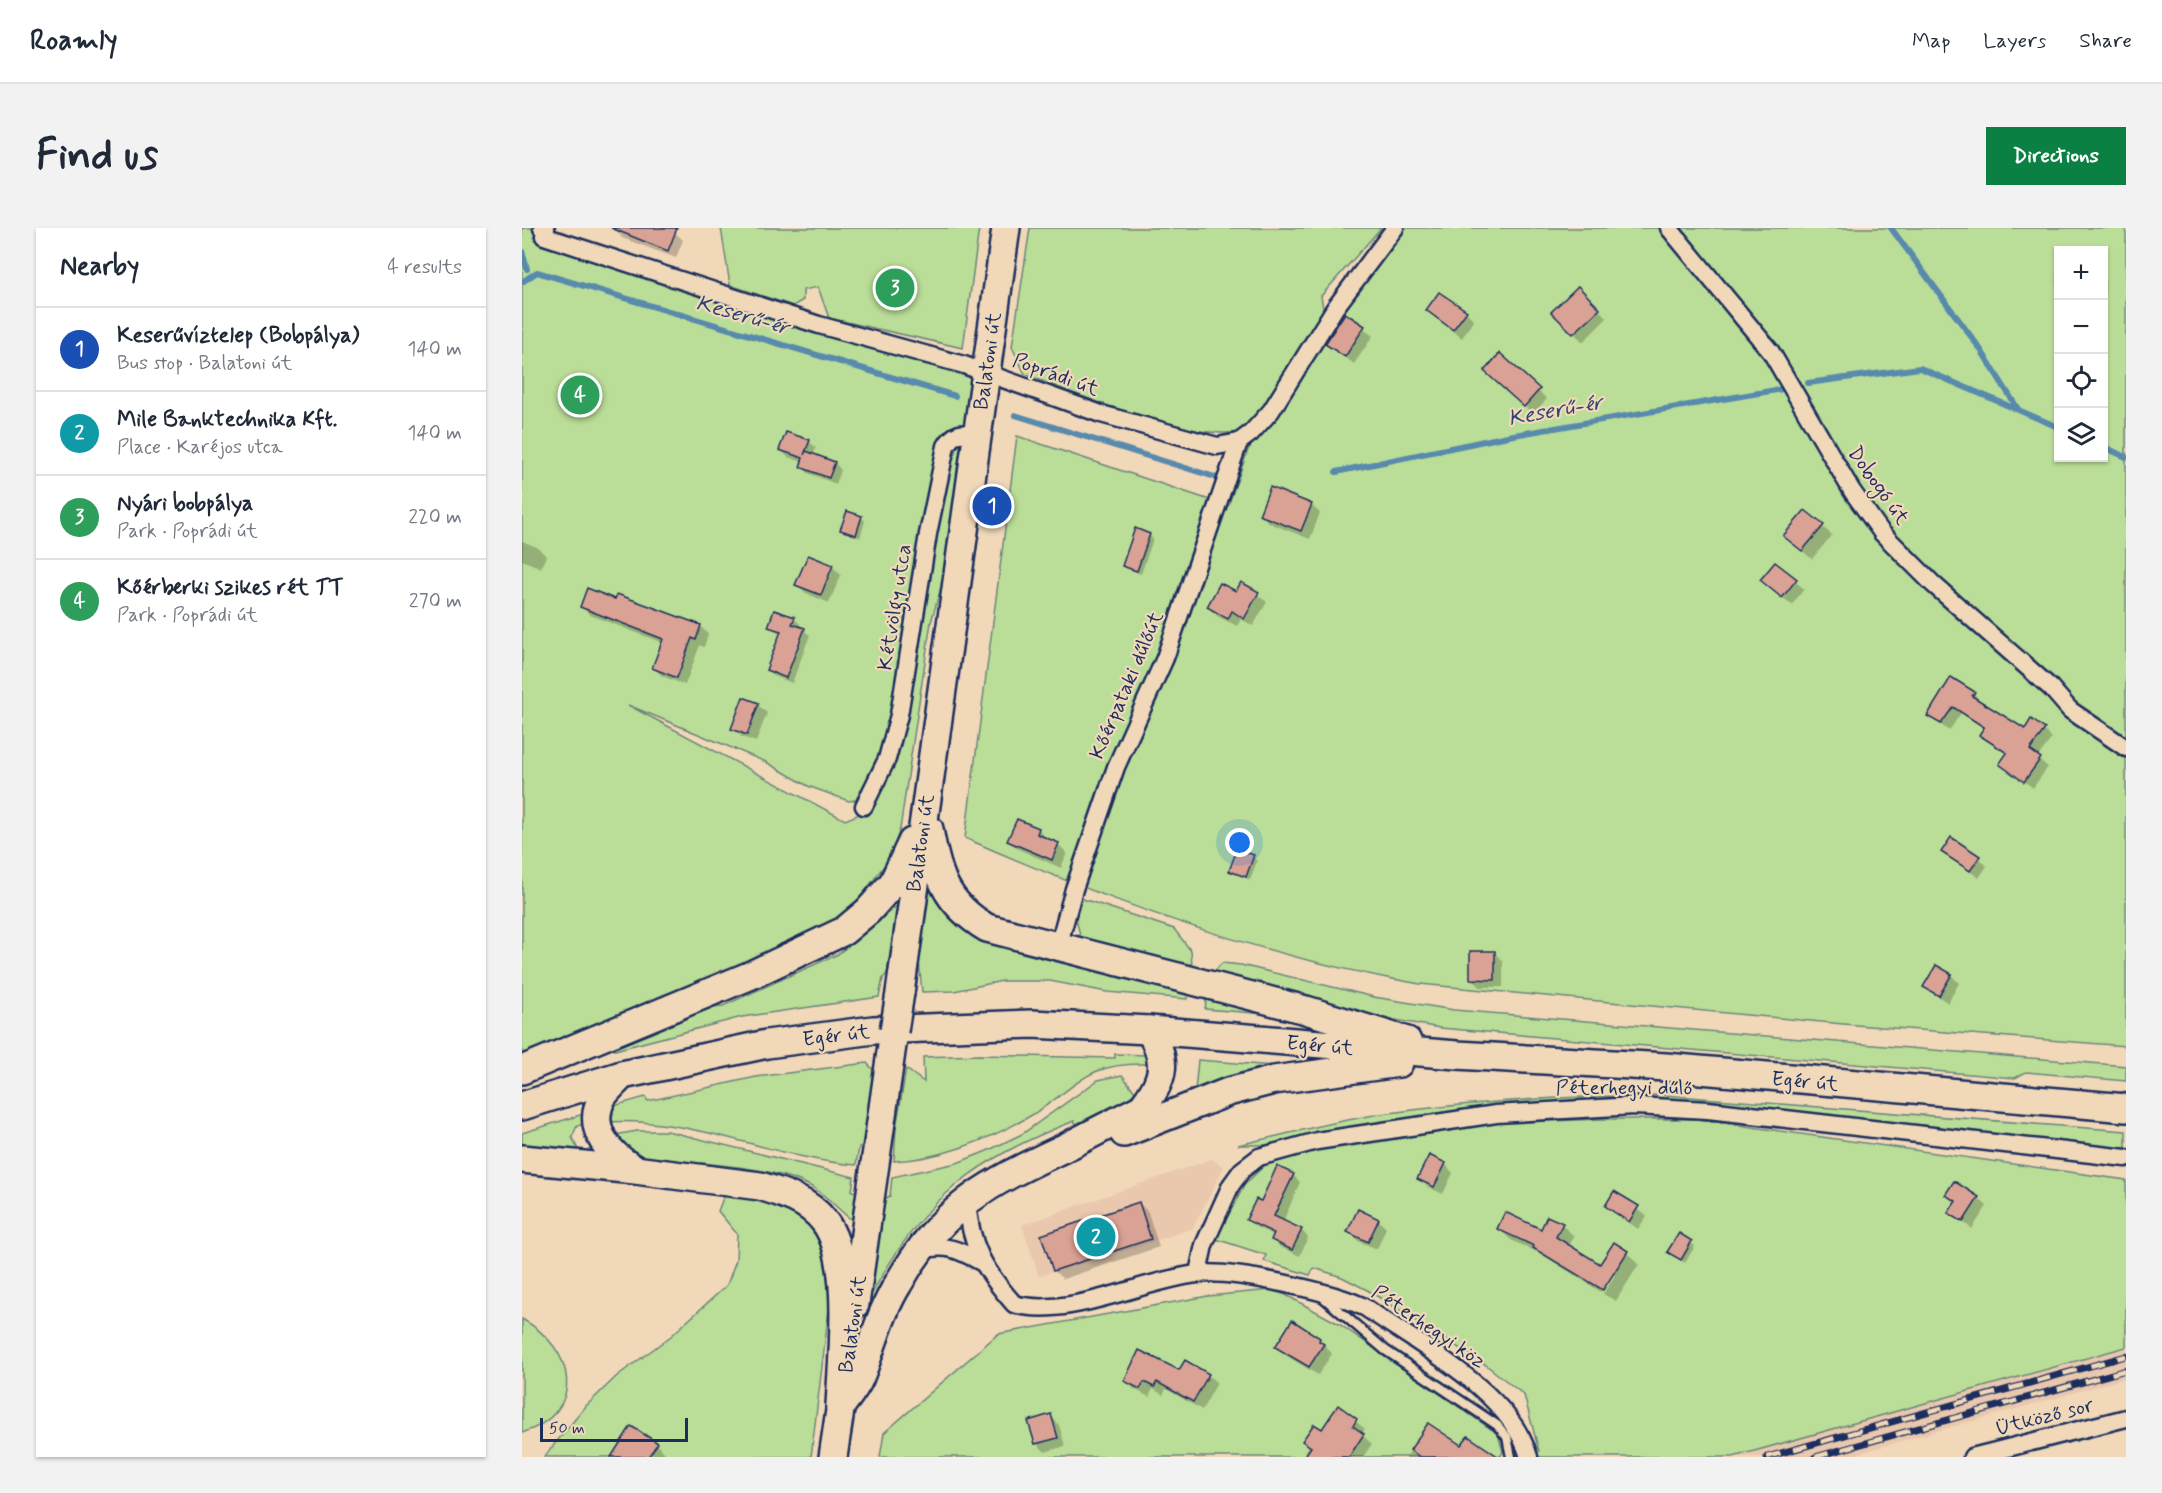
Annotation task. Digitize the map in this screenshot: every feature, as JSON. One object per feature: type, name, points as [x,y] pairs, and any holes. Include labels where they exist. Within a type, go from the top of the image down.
[{"type":"main road","name":"Balatoni út","points":[[833,1457],[1006,228]]},
{"type":"main road","points":[[925,807],[933,852],[943,885],[961,910],[987,928],[1306,1010],[1457,1055]]},
{"type":"main road","points":[[522,1070],[749,976],[844,931],[893,883],[925,807]]},
{"type":"main road","name":"Egér út","points":[[522,1106],[622,1075],[767,1044],[873,1030],[1032,1024],[1149,1030],[1457,1055],[1666,1067],[2126,1108]]},
{"type":"main road","points":[[840,1407],[860,1378],[888,1300],[920,1250],[938,1228],[968,1200],[1015,1170],[1142,1108],[1154,1092],[1163,1059],[1160,1047],[1149,1030]]},
{"type":"main road","points":[[1065,1147],[1121,1134],[1193,1104],[1274,1080],[1457,1055]]},
{"type":"main road","points":[[622,1075],[603,1097],[598,1132],[610,1152],[635,1170]]},
{"type":"main road","points":[[522,1159],[635,1170],[760,1186],[797,1200],[812,1209],[825,1221],[839,1252],[843,1284],[840,1407]]},
{"type":"street","points":[[1239,442],[1251,433],[1271,411],[1335,308],[1395,228]]},
{"type":"street","name":"Dobogó út","points":[[1669,228],[1771,352],[1852,491],[1882,533],[1933,585],[2051,688],[2070,710],[2126,748]]},
{"type":"street","name":"Poprádi út","points":[[544,229],[544,236],[819,325],[985,372],[1101,414],[1216,446],[1239,442]]},
{"type":"street","name":"Kétvölgy utca","points":[[864,806],[887,759],[899,715],[926,545],[946,446],[951,437],[961,433],[976,434]]},
{"type":"street","name":"Kőérpataki dűlőút","points":[[1058,947],[1074,889],[1116,767],[1165,658],[1239,442]]},
{"type":"street","name":"Péterhegyi dűlő","points":[[1198,1273],[1204,1245],[1231,1185],[1242,1170],[1259,1157],[1317,1141],[1496,1113],[1635,1106],[1708,1110],[2126,1158]]},
{"type":"street","points":[[968,1200],[969,1227],[981,1262]]},
{"type":"street","points":[[920,1250],[940,1246],[958,1250],[981,1262]]},
{"type":"street","name":"Péterhegyi köz","points":[[981,1262],[1014,1304],[1048,1310],[1198,1273],[1264,1280],[1352,1302],[1366,1308],[1486,1392],[1517,1427],[1529,1457]]},
{"type":"street","name":"Ütköző sor","points":[[1972,1457],[2126,1418]]},
{"type":"lane","points":[[1319,1293],[1385,1350],[1497,1425],[1507,1437],[1510,1457]]},
{"type":"shaded area","points":[[1212,1159],[1224,1167],[1193,1228],[1121,1253],[1119,1250],[1039,1276],[1022,1225]]},
{"type":"shaded area","points":[[2126,1347],[2126,1378],[1845,1457],[1733,1457]]},
{"type":"green space","points":[[522,228],[546,228],[985,372],[976,434],[946,446],[899,715],[862,799],[849,801],[808,786],[766,762],[628,705],[845,820],[865,812],[893,752],[947,471],[951,453],[960,443],[962,448],[947,567],[931,622],[900,829],[891,856],[861,897],[845,913],[795,945],[522,1056]]},
{"type":"green space","points":[[721,228],[979,228],[963,348],[829,318],[818,287],[803,290],[803,300],[793,306],[730,285]]},
{"type":"green space","points":[[1030,228],[1381,228],[1321,296],[1324,314],[1289,378],[1266,412],[1245,430],[1225,433],[1199,431],[1136,415],[1025,374],[1012,347]]},
{"type":"green space","points":[[1405,228],[2126,228],[2126,1046],[1843,1024],[1420,984],[1303,959],[1188,925],[1075,884],[965,838],[1017,436],[1228,506],[1248,450],[1371,270]]},
{"type":"green space","points":[[929,887],[953,919],[971,934],[1043,957],[1188,989],[1187,999],[1107,992],[1050,981],[1002,981],[954,991],[922,992],[919,961]]},
{"type":"green space","points":[[1080,898],[1174,929],[1191,951],[1192,967],[1081,939],[1075,915]]},
{"type":"green space","points":[[899,904],[887,974],[883,978],[879,997],[742,1017],[615,1050],[614,1045],[652,1033],[712,1007],[723,1006],[838,954]]},
{"type":"green space","points":[[1222,963],[1241,965],[1374,997],[1454,1010],[2126,1066],[2126,1081],[2026,1072],[2015,1078],[1440,1028],[1362,1014],[1210,976]]},
{"type":"green space","points":[[1207,994],[1279,1015],[1205,1009]]},
{"type":"green space","points":[[1115,1054],[1146,1055],[1147,1064],[1125,1065],[1092,1073],[1025,1119],[961,1148],[928,1157],[894,1161],[896,1128],[906,1069],[924,1082],[923,1057],[979,1055],[1115,1058]]},
{"type":"green space","points":[[1198,1060],[1274,1066],[1195,1092]]},
{"type":"green space","points":[[867,1063],[875,1072],[866,1146],[859,1147],[856,1165],[794,1155],[672,1126],[640,1122],[607,1122],[610,1107],[645,1097],[648,1101],[756,1077]]},
{"type":"green space","points":[[1122,1075],[1135,1092],[1127,1100],[1076,1124],[1074,1121],[1039,1135],[981,1167],[956,1186],[912,1231],[873,1292],[871,1290],[884,1199],[890,1196],[892,1177],[957,1163],[987,1151],[1022,1134],[1098,1080]]},
{"type":"green space","points":[[1664,1095],[2126,1131],[2126,1152],[1693,1103],[1322,1134],[1266,1145],[1238,1145],[1345,1120],[1416,1109],[1522,1100]]},
{"type":"green space","points":[[590,1112],[590,1122],[577,1126],[572,1137],[580,1154],[522,1150],[522,1133]]},
{"type":"green space","points":[[1602,1119],[1696,1119],[2126,1180],[2126,1347],[1733,1457],[1535,1457],[1534,1453],[1539,1451],[1524,1395],[1486,1365],[1369,1291],[1342,1277],[1314,1268],[1310,1275],[1264,1261],[1266,1255],[1216,1239],[1245,1184],[1265,1165],[1318,1149],[1416,1133],[1494,1123]]},
{"type":"green space","points":[[637,1131],[667,1131],[854,1177],[852,1191],[857,1192],[853,1221],[816,1190],[792,1178],[747,1168],[630,1157],[609,1136]]},
{"type":"green space","points":[[725,1193],[755,1198],[800,1214],[819,1231],[833,1276],[811,1457],[544,1457],[586,1406],[617,1376],[671,1336],[727,1285],[736,1260],[737,1234],[718,1211]]},
{"type":"green space","points":[[1271,1290],[1286,1295],[1339,1324],[1498,1434],[1503,1452],[1500,1457],[880,1457],[884,1433],[998,1334],[1208,1296]]},
{"type":"green space","points":[[522,1319],[540,1332],[554,1347],[563,1363],[567,1379],[565,1396],[557,1411],[543,1423],[522,1433]]},
{"type":"building","points":[[611,228],[677,228],[668,251]]},
{"type":"building","points":[[1578,286],[1600,309],[1573,334],[1551,312]]},
{"type":"building","points":[[1439,292],[1467,311],[1453,330],[1426,310]]},
{"type":"building","points":[[1345,313],[1365,326],[1345,357],[1325,344]]},
{"type":"building","points":[[1500,353],[1540,389],[1524,407],[1484,371]]},
{"type":"building","points":[[786,432],[810,440],[804,455],[806,451],[835,462],[829,478],[800,467],[803,458],[779,450]]},
{"type":"building","points":[[1270,487],[1312,504],[1301,531],[1259,515]]},
{"type":"building","points":[[1805,510],[1824,525],[1802,551],[1783,536]]},
{"type":"building","points":[[847,511],[862,516],[856,535],[840,530]]},
{"type":"building","points":[[1135,528],[1150,534],[1137,571],[1122,566]]},
{"type":"building","points":[[808,555],[833,565],[821,595],[795,585]]},
{"type":"building","points":[[1775,562],[1797,579],[1782,598],[1760,580]]},
{"type":"building","points":[[1241,582],[1259,592],[1244,619],[1232,611],[1228,619],[1207,607],[1220,583],[1236,591]]},
{"type":"building","points":[[587,588],[615,599],[617,594],[701,625],[696,640],[692,638],[677,678],[652,668],[663,639],[580,607]]},
{"type":"building","points":[[774,610],[795,617],[792,624],[805,628],[786,678],[766,670],[781,631],[768,627]]},
{"type":"building","points":[[1951,677],[1975,692],[1972,696],[2025,729],[2031,719],[2045,729],[2030,750],[2041,758],[2024,782],[1999,764],[2007,753],[1979,735],[1984,727],[1953,707],[1941,724],[1927,716]]},
{"type":"building","points":[[743,697],[759,703],[747,735],[731,729]]},
{"type":"building","points":[[1017,819],[1039,828],[1037,834],[1059,843],[1052,860],[1007,841]]},
{"type":"building","points":[[1951,837],[1980,856],[1970,871],[1941,852]]},
{"type":"building","points":[[1237,849],[1254,855],[1246,877],[1229,871]]},
{"type":"building","points":[[1470,951],[1495,951],[1495,980],[1470,979]]},
{"type":"building","points":[[1936,965],[1952,974],[1939,996],[1923,987]]},
{"type":"building","points":[[1429,1155],[1446,1163],[1434,1187],[1417,1179]]},
{"type":"building","points":[[1277,1166],[1294,1174],[1274,1216],[1302,1229],[1292,1250],[1271,1240],[1274,1233],[1246,1220],[1256,1199],[1261,1201]]},
{"type":"building","points":[[1954,1181],[1979,1197],[1963,1222],[1948,1213],[1956,1201],[1945,1195]]},
{"type":"building","points":[[1614,1191],[1639,1206],[1629,1222],[1605,1206]]},
{"type":"building","points":[[1139,1202],[1151,1239],[1053,1271],[1041,1235]]},
{"type":"building","points":[[1358,1209],[1379,1219],[1368,1242],[1347,1232]]},
{"type":"building","points":[[1505,1212],[1541,1229],[1547,1216],[1563,1223],[1556,1237],[1600,1264],[1614,1242],[1628,1251],[1603,1290],[1533,1248],[1534,1246],[1497,1229]]},
{"type":"building","points":[[1679,1233],[1692,1241],[1681,1260],[1667,1252]]},
{"type":"building","points":[[1292,1320],[1320,1338],[1319,1341],[1324,1344],[1309,1367],[1275,1347]]},
{"type":"building","points":[[1139,1350],[1179,1370],[1185,1360],[1209,1374],[1193,1402],[1157,1382],[1154,1387],[1144,1382],[1140,1389],[1124,1381]]},
{"type":"building","points":[[1338,1405],[1357,1419],[1353,1426],[1364,1434],[1349,1457],[1304,1457],[1311,1447],[1302,1441],[1314,1424],[1322,1429]]},
{"type":"building","points":[[1051,1414],[1058,1438],[1035,1444],[1028,1421]]},
{"type":"building","points":[[1428,1423],[1461,1445],[1468,1436],[1499,1457],[1420,1457],[1410,1450]]},
{"type":"building","points":[[631,1426],[658,1443],[648,1457],[611,1457]]},
{"type":"waterway","points":[[1891,228],[1981,350],[2018,409]]},
{"type":"waterway","points":[[522,251],[527,269]]},
{"type":"waterway","name":"Keserű-ér","points":[[522,282],[537,272],[955,396]]},
{"type":"waterway","name":"Keserű-ér","points":[[1808,383],[1920,368],[2054,425]]},
{"type":"waterway","name":"Keserű-ér","points":[[1336,472],[1508,436],[1782,389]]},
{"type":"waterway","name":"Keserű-ér","points":[[1015,415],[1215,477]]},
{"type":"waterway","name":"Keserű-ér","points":[[2108,449],[2126,457]]},
{"type":"railway","points":[[1767,1457],[2126,1356]]},
{"type":"railway","points":[[1815,1457],[2126,1370]]},
{"type":"place","name":"Nyári bobpálya","points":[[895,288]]},
{"type":"place","name":"Kőérberki szikes rét TT","points":[[580,395]]},
{"type":"place","name":"Keserűvíztelep (Bobpálya)","points":[[992,506]]},
{"type":"place","name":"Mile Banktechnika Kft.","points":[[1096,1237]]}]
